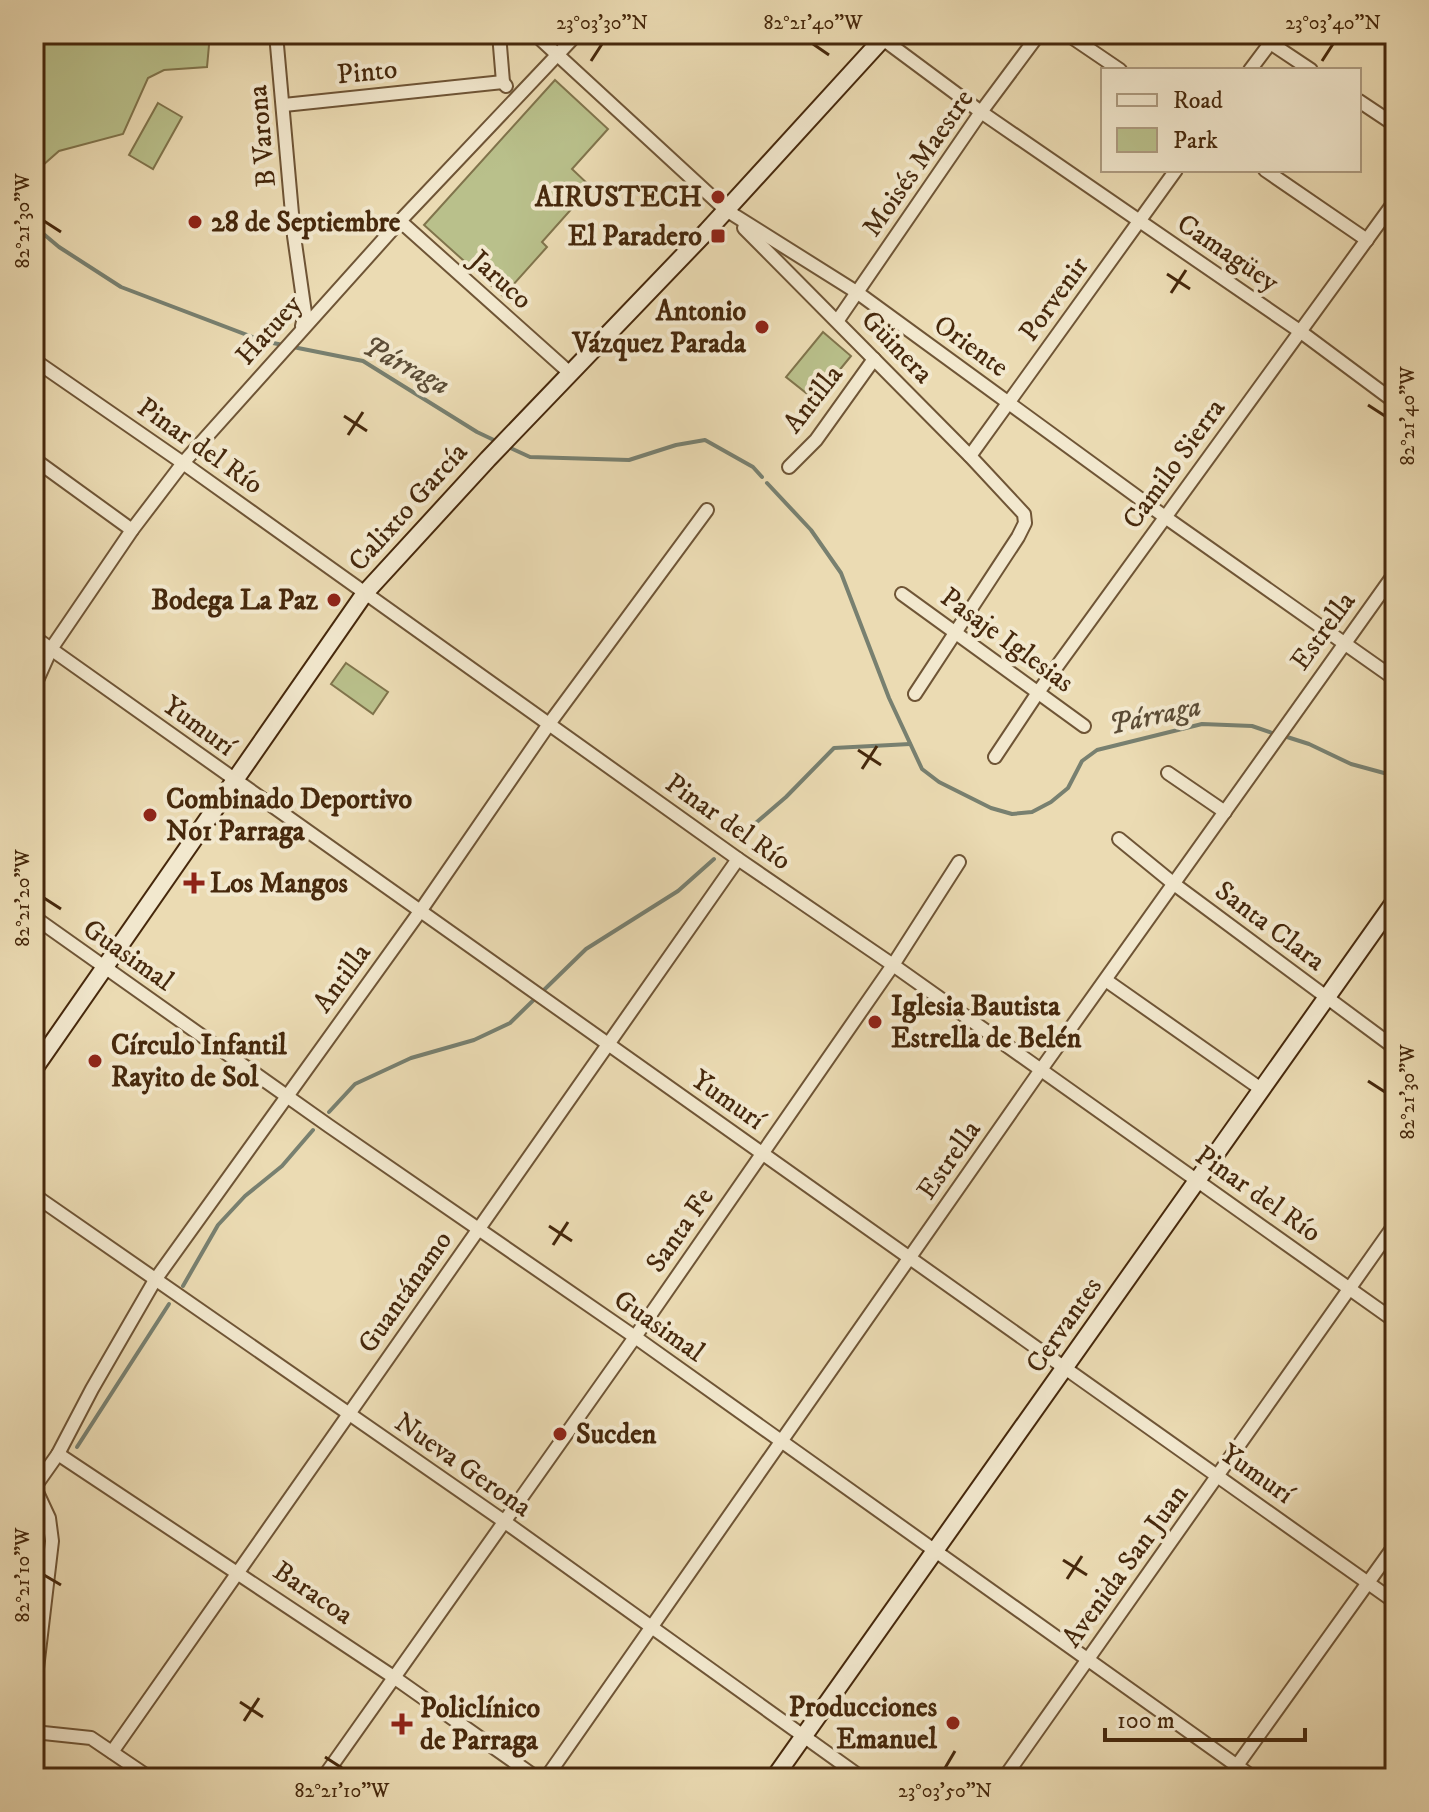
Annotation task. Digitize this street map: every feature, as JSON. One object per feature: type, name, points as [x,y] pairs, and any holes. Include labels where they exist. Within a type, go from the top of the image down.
[{"type":"main road","name":"Calixto García","points":[[34,1069],[365,593],[488,459],[726,210],[881,36]]},
{"type":"main road","name":"Cervantes","points":[[774,1778],[1395,901]]},
{"type":"street","name":"B Varona","points":[[276,34],[294,236],[305,313],[301,329]]},
{"type":"street","points":[[499,34],[503,82],[516,97]]},
{"type":"street","name":"Oriente","points":[[535,34],[726,210],[858,293],[1165,517],[1395,679]]},
{"type":"street","name":"Hatuey","points":[[34,687],[51,649],[132,530],[183,463],[400,221],[577,34]]},
{"type":"street","name":"Moisés Maestre","points":[[838,320],[981,112],[1039,34]]},
{"type":"street","points":[[1067,34],[1117,68]]},
{"type":"street","points":[[1257,34],[1273,38],[1309,68]]},
{"type":"street","name":"Camagüey","points":[[881,36],[981,112],[1301,332],[1395,402]]},
{"type":"street","points":[[1251,68],[1273,38]]},
{"type":"street","name":"Pinto","points":[[284,105],[503,82]]},
{"type":"street","points":[[1361,102],[1395,125]]},
{"type":"street","name":"Porvenir","points":[[970,456],[1175,172]]},
{"type":"street","points":[[1268,172],[1367,240]]},
{"type":"street","name":"Camilo Sierra","points":[[995,757],[1039,691],[1395,201]]},
{"type":"street","name":"Güinera","points":[[726,210],[838,320],[1024,514],[1025,523],[954,631]]},
{"type":"street","name":"Jaruco","points":[[400,221],[571,374]]},
{"type":"street","name":"Antilla","points":[[789,467],[816,440],[874,359]]},
{"type":"street","name":"Pinar del Río","points":[[34,360],[1395,1321]]},
{"type":"street","points":[[34,459],[132,530]]},
{"type":"street","name":"Antilla","points":[[35,1488],[58,1454],[155,1280],[421,910],[549,724],[707,510]]},
{"type":"street","name":"Estrella","points":[[546,1778],[1040,1071],[1395,573]]},
{"type":"street","name":"Pasaje Iglesias","points":[[902,594],[1084,726]]},
{"type":"street","points":[[915,694],[954,631]]},
{"type":"street","name":"Yumurí","points":[[34,637],[1395,1602]]},
{"type":"street","points":[[1168,773],[1225,812]]},
{"type":"street","name":"Santa Clara","points":[[1119,839],[1174,884],[1395,1048]]},
{"type":"street","name":"Guantánamo","points":[[112,1752],[738,859]]},
{"type":"street","name":"Santa Fe","points":[[323,1778],[635,1337],[893,965],[959,862]]},
{"type":"street","name":"Guasimal","points":[[34,917],[635,1337],[1254,1778]]},
{"type":"street","points":[[1107,981],[1261,1089]]},
{"type":"street","name":"Nueva Gerona","points":[[34,1195],[505,1522],[862,1778]]},
{"type":"street","name":"Avenida San Juan","points":[[1004,1778],[1395,1224]]},
{"type":"street","name":"Baracoa","points":[[58,1454],[395,1678],[537,1778]]},
{"type":"street","points":[[34,1694],[52,1541],[49,1518],[35,1488]]},
{"type":"street","points":[[1228,1778],[1395,1545]]},
{"type":"street","points":[[34,1732],[91,1738],[150,1778]]},
{"type":"green space","points":[[34,34],[207,34],[207,67],[164,70],[148,78],[123,134],[59,151],[34,173]]},
{"type":"green space","points":[[555,80],[608,129],[572,169],[591,187],[542,242],[547,247],[503,296],[424,225]]},
{"type":"green space","points":[[158,103],[182,117],[153,169],[129,155]]},
{"type":"green space","points":[[823,332],[851,356],[815,400],[786,377]]},
{"type":"green space","points":[[346,663],[388,692],[373,714],[331,684]]},
{"type":"waterway","name":"Párraga","points":[[34,226],[59,247],[121,287],[263,341],[363,361],[498,442]]},
{"type":"waterway","name":"Párraga","points":[[506,446],[530,457],[629,460],[676,445],[705,440],[753,467],[762,477]]},
{"type":"waterway","name":"Párraga","points":[[767,483],[811,530],[841,573],[889,698],[922,769],[939,782],[991,808],[1012,814],[1032,812],[1051,802],[1068,788],[1082,761],[1097,750],[1202,724],[1252,726],[1275,734]]},
{"type":"waterway","name":"Párraga","points":[[1284,736],[1351,764],[1395,776]]},
{"type":"waterway","points":[[737,839],[786,797],[834,748],[910,744]]},
{"type":"waterway","points":[[329,1112],[355,1084],[411,1058],[474,1040],[510,1023],[586,949],[678,891],[714,859]]},
{"type":"waterway","points":[[183,1286],[218,1225],[245,1196],[282,1166],[313,1130]]},
{"type":"waterway","points":[[77,1447],[169,1304]]},
{"type":"place","name":"AIRUSTECH","points":[[718,197]]},
{"type":"place","name":"28 de Septiembre","points":[[195,222]]},
{"type":"place","name":"El Paradero","points":[[718,236]]},
{"type":"place","name":"Antonio Vázquez Parada","points":[[762,327]]},
{"type":"place","name":"Bodega La Paz","points":[[334,600]]},
{"type":"place","name":"Combinado Deportivo No1 Parraga","points":[[150,815]]},
{"type":"place","name":"Los Mangos","points":[[194,883]]},
{"type":"place","name":"Iglesia Bautista Estrella de Belén","points":[[875,1022]]},
{"type":"place","name":"Círculo Infantil Rayito de Sol","points":[[95,1061]]},
{"type":"place","name":"Sucden","points":[[560,1434]]},
{"type":"place","name":"Producciones Emanuel","points":[[953,1723]]},
{"type":"place","name":"Policlínico de Parraga","points":[[402,1724]]}]
